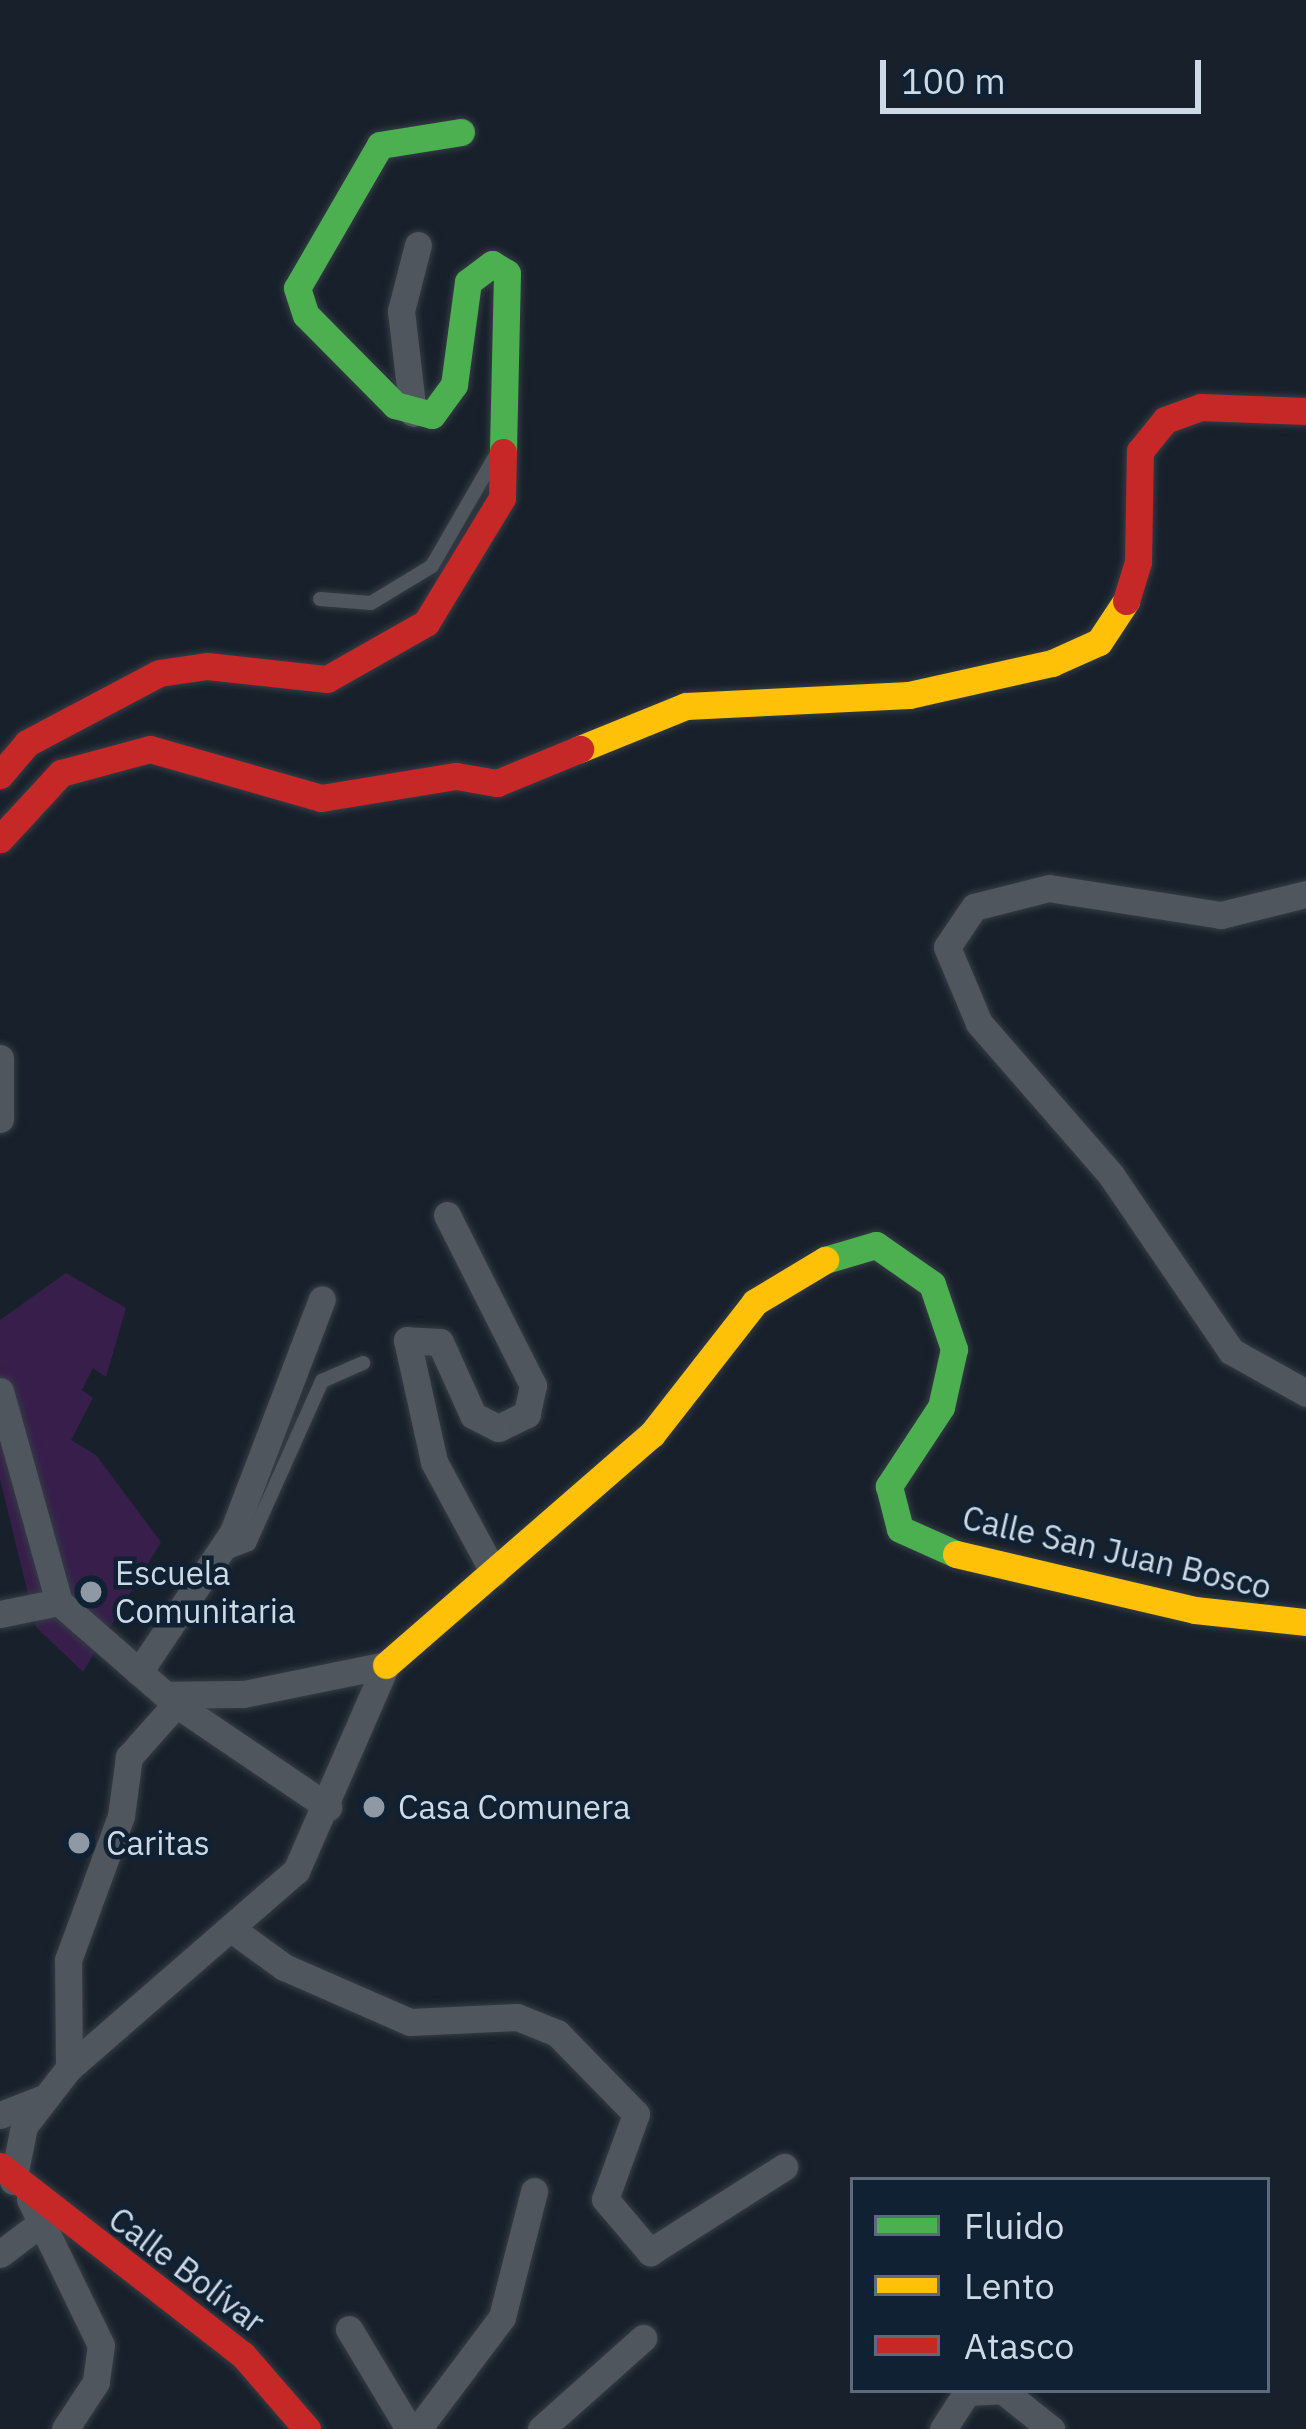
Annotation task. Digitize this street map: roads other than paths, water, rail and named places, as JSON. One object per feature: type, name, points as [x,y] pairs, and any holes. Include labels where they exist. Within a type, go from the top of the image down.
[{"type":"street","points":[[0,775],[27,743],[159,673],[207,666],[327,679],[426,623],[502,498],[511,301],[507,273],[492,264],[468,282],[444,410],[413,413],[306,315],[296,288],[380,145],[460,132]]},
{"type":"street","points":[[413,413],[400,311],[418,245]]},
{"type":"street","points":[[0,839],[62,773],[103,757],[149,749],[321,798],[456,776],[497,783],[686,706],[909,694],[1052,663],[1099,642],[1124,606],[1138,562],[1140,451],[1165,420],[1201,407],[1306,410]]},
{"type":"street","points":[[1306,894],[1221,914],[1049,888],[974,907],[947,946],[979,1023],[1111,1175],[1231,1351],[1306,1394]]},
{"type":"street","points":[[0,1058],[0,1119]]},
{"type":"street","points":[[447,1215],[533,1384],[527,1414],[498,1428],[472,1415],[440,1342],[407,1340],[434,1462],[494,1573]]},
{"type":"street","name":"Calle San Juan Bosco","points":[[386,1665],[652,1434],[755,1302],[807,1265],[876,1246],[932,1284],[954,1348],[941,1407],[889,1486],[900,1528],[926,1546],[1195,1610],[1306,1622]]},
{"type":"street","points":[[139,1672],[218,1554],[322,1299]]},
{"type":"street","points":[[0,1391],[29,1526],[59,1602],[171,1700],[328,1807]]},
{"type":"street","points":[[0,1614],[59,1602]]},
{"type":"street","points":[[69,2068],[68,1960],[122,1816],[129,1756],[171,1700],[243,1694],[386,1665]]},
{"type":"street","points":[[0,2115],[41,2099],[69,2068],[237,1933],[296,1871],[328,1807],[386,1665]]},
{"type":"street","points":[[237,1933],[284,1967],[410,2022],[518,2018],[557,2033],[636,2114],[604,2199],[650,2252],[784,2167]]},
{"type":"street","points":[[0,2254],[20,2193],[41,2099]]},
{"type":"street","points":[[349,2329],[414,2429],[502,2317],[534,2191]]},
{"type":"street","points":[[20,2193],[101,2345],[96,2382],[65,2429]]},
{"type":"street","name":"Calle Bolívar","points":[[20,2193],[243,2355],[307,2429]]},
{"type":"street","points":[[541,2429],[643,2338]]},
{"type":"street","points":[[943,2429],[966,2393]]},
{"type":"street","points":[[1006,2393],[1051,2429]]},
{"type":"lane","points":[[320,598],[371,603],[432,566],[506,444]]},
{"type":"lane","points":[[218,1554],[249,1544],[322,1382],[363,1363]]},
{"type":"place","name":"Escuela Comunitaria","points":[[91,1592]]},
{"type":"place","name":"Casa Comunera","points":[[374,1807]]},
{"type":"place","name":"Caritas","points":[[79,1843]]}]
